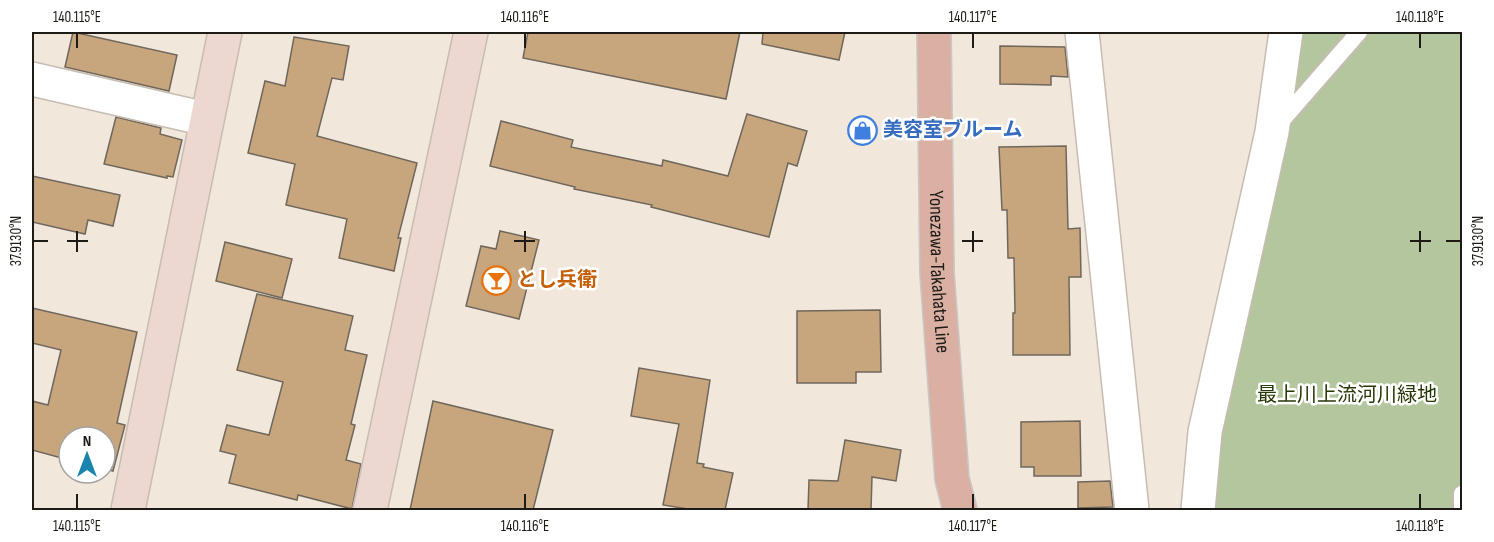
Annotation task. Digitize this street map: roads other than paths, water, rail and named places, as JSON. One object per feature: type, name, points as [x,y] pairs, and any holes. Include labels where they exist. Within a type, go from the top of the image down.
[{"type":"main road","name":"Yonezawa-Takahata Line","points":[[934,32],[937,273],[952,479],[960,510]]},
{"type":"street","points":[[128,510],[225,32]]},
{"type":"street","points":[[370,510],[471,32]]},
{"type":"street","points":[[1082,32],[1132,510]]},
{"type":"street","points":[[1198,510],[1205,432],[1272,132],[1286,32]]},
{"type":"street","points":[[32,78],[206,119]]},
{"type":"lane","points":[[1272,132],[1359,32]]},
{"type":"lane","points":[[1462,494],[1462,510]]},
{"type":"place","name":"美容室ブルーム","points":[[862,130]]},
{"type":"place","name":"とし兵衛","points":[[496,280]]},
{"type":"park label","name":"最上川上流河川緑地","points":[[1347,395]]}]
